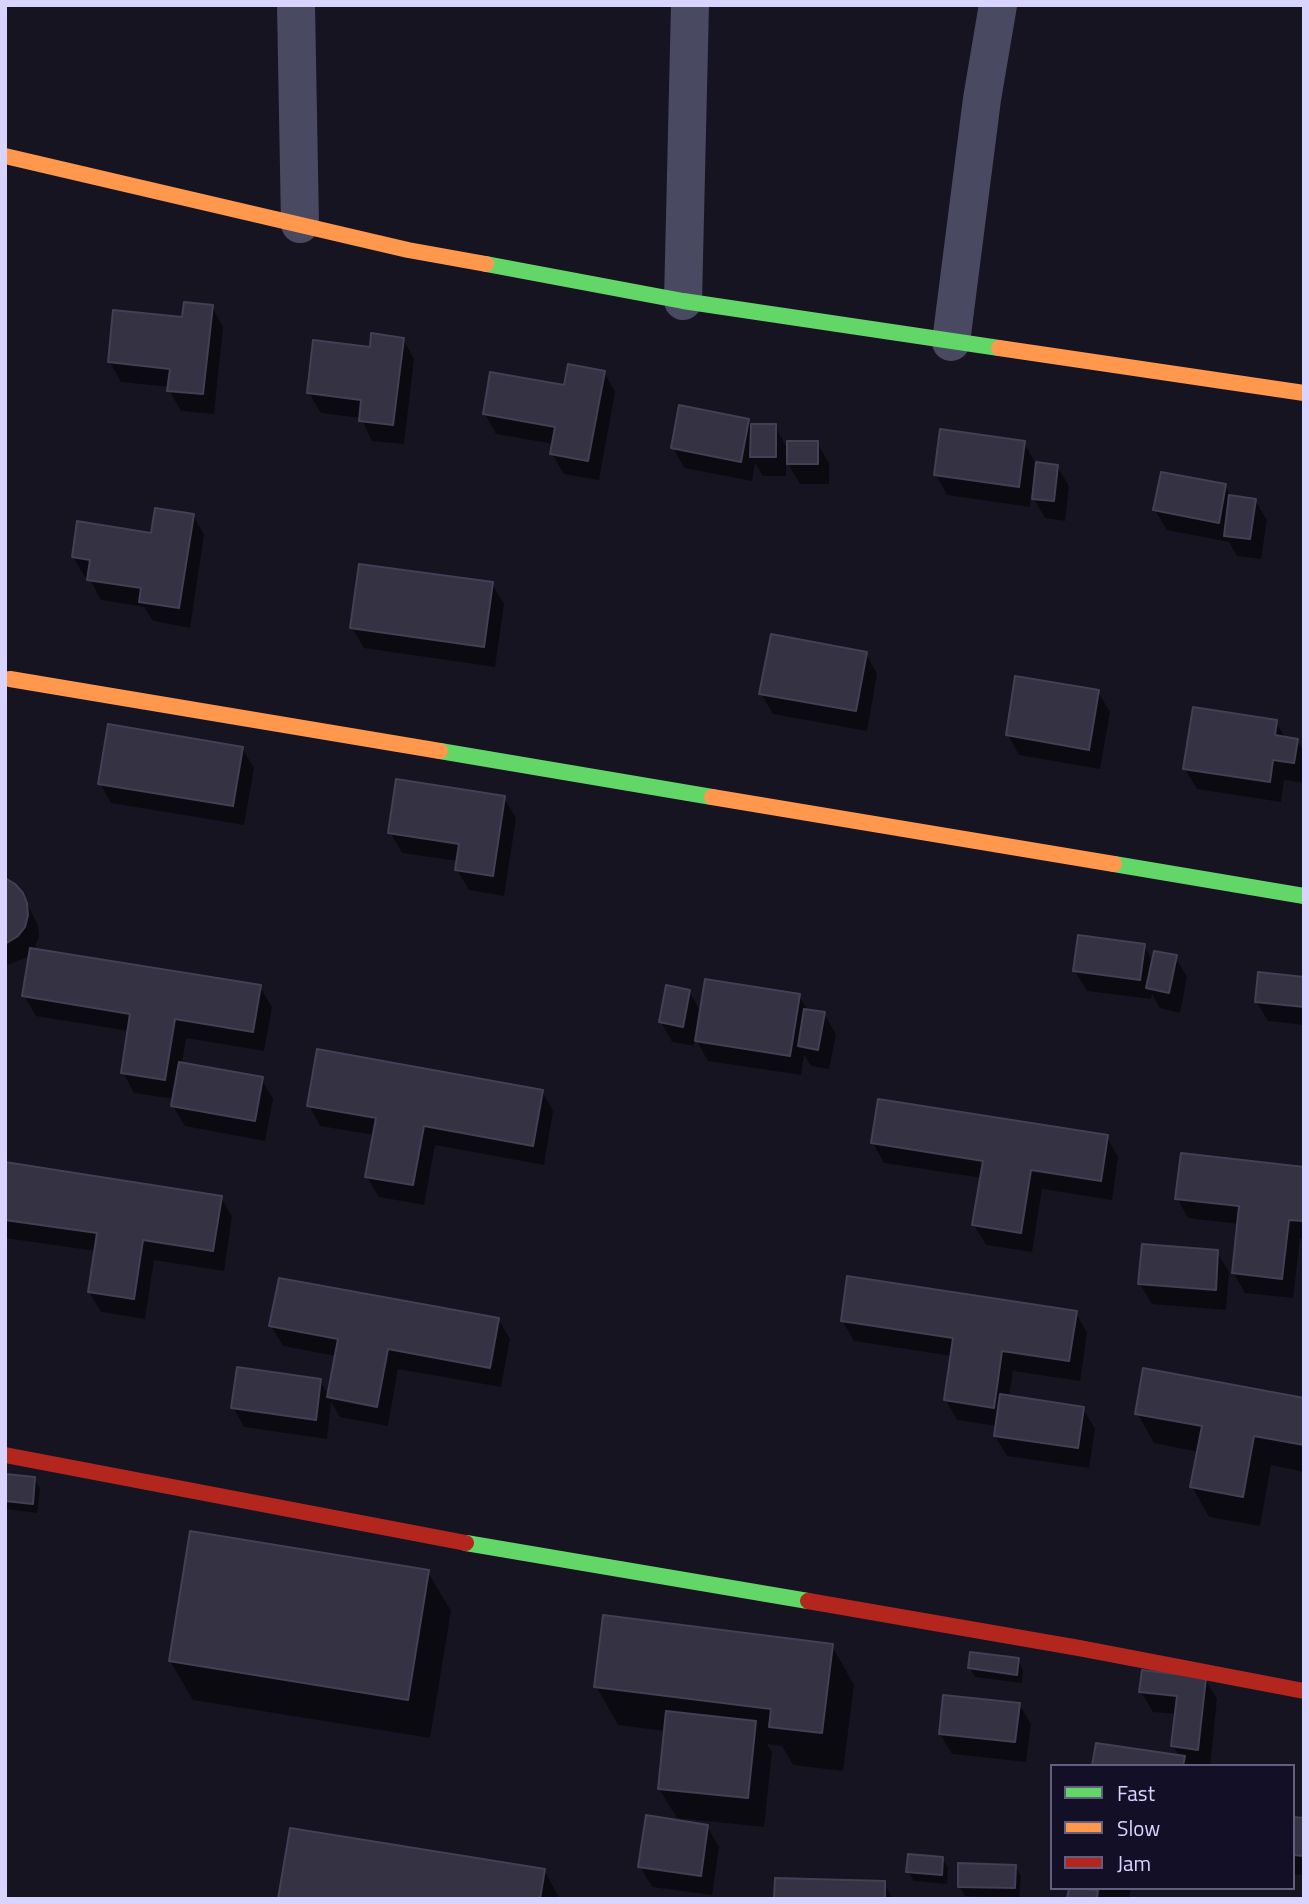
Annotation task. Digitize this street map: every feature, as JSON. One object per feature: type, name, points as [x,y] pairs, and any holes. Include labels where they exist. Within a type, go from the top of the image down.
[{"type":"street","points":[[296,5],[300,224]]},
{"type":"street","points":[[683,301],[690,5]]},
{"type":"street","points":[[951,342],[982,99],[998,5]]},
{"type":"street","points":[[5,156],[408,250],[683,301],[1304,393]]},
{"type":"street","points":[[10,679],[1304,896]]},
{"type":"street","points":[[5,1455],[427,1536],[1079,1648],[1304,1691]]},
{"type":"building","points":[[184,302],[213,305],[203,394],[167,391],[170,369],[108,362],[113,310],[182,317]]},
{"type":"building","points":[[371,333],[404,338],[393,425],[359,421],[361,400],[307,393],[313,340],[370,347]]},
{"type":"building","points":[[568,364],[605,371],[588,461],[550,454],[555,427],[483,414],[490,372],[564,385]]},
{"type":"building","points":[[679,405],[749,419],[741,462],[671,448]]},
{"type":"building","points":[[751,424],[776,424],[776,457],[750,457]]},
{"type":"building","points":[[940,429],[1025,441],[1019,487],[934,475]]},
{"type":"building","points":[[787,441],[818,441],[818,464],[787,464]]},
{"type":"building","points":[[1036,462],[1058,465],[1054,501],[1032,499]]},
{"type":"building","points":[[1161,472],[1226,484],[1219,523],[1153,510]]},
{"type":"building","points":[[1229,495],[1256,499],[1250,539],[1224,536]]},
{"type":"building","points":[[155,508],[194,514],[179,608],[139,602],[141,588],[87,580],[90,560],[72,557],[77,521],[151,533]]},
{"type":"building","points":[[359,564],[493,582],[484,647],[350,628]]},
{"type":"building","points":[[771,634],[867,652],[856,711],[759,694]]},
{"type":"building","points":[[1015,676],[1099,690],[1089,750],[1006,735]]},
{"type":"building","points":[[1193,707],[1277,720],[1275,735],[1298,739],[1294,763],[1273,760],[1270,782],[1183,769]]},
{"type":"building","points":[[108,724],[243,747],[233,806],[98,784]]},
{"type":"building","points":[[396,779],[505,796],[493,876],[455,870],[459,844],[388,833]]},
{"type":"building","points":[[5,878],[23,893],[28,915],[25,927],[18,936],[5,944]]},
{"type":"building","points":[[1078,935],[1145,944],[1140,980],[1073,971]]},
{"type":"building","points":[[30,948],[261,985],[253,1032],[175,1019],[165,1080],[121,1073],[130,1014],[22,996]]},
{"type":"building","points":[[1154,951],[1177,955],[1169,993],[1146,988]]},
{"type":"building","points":[[1258,972],[1304,977],[1304,1007],[1255,1002]]},
{"type":"building","points":[[705,979],[800,994],[790,1056],[695,1041]]},
{"type":"building","points":[[666,985],[690,990],[683,1027],[659,1022]]},
{"type":"building","points":[[804,1009],[825,1012],[818,1050],[798,1046]]},
{"type":"building","points":[[317,1049],[543,1090],[533,1146],[424,1126],[413,1185],[365,1177],[376,1118],[307,1106]]},
{"type":"building","points":[[179,1062],[263,1077],[255,1121],[171,1106]]},
{"type":"building","points":[[878,1099],[1108,1135],[1101,1181],[1031,1170],[1021,1233],[972,1225],[983,1161],[871,1143]]},
{"type":"building","points":[[1181,1153],[1304,1167],[1304,1221],[1289,1220],[1282,1279],[1232,1273],[1239,1206],[1175,1199]]},
{"type":"building","points":[[5,1162],[222,1196],[213,1251],[143,1240],[134,1299],[88,1292],[97,1233],[5,1220]]},
{"type":"building","points":[[1142,1244],[1218,1250],[1216,1290],[1138,1284]]},
{"type":"building","points":[[847,1276],[1077,1311],[1069,1361],[1002,1351],[994,1408],[944,1400],[953,1338],[841,1321]]},
{"type":"building","points":[[279,1278],[499,1318],[490,1368],[388,1349],[377,1407],[327,1397],[338,1339],[269,1326]]},
{"type":"building","points":[[237,1367],[321,1379],[316,1420],[231,1408]]},
{"type":"building","points":[[1143,1368],[1304,1398],[1304,1445],[1254,1436],[1243,1497],[1190,1487],[1202,1426],[1135,1414]]},
{"type":"building","points":[[1000,1394],[1084,1407],[1078,1448],[994,1436]]},
{"type":"building","points":[[5,1474],[35,1477],[33,1504],[5,1501]]},
{"type":"building","points":[[190,1531],[429,1570],[408,1700],[169,1661]]},
{"type":"building","points":[[603,1615],[833,1644],[822,1733],[769,1727],[771,1709],[594,1687]]},
{"type":"building","points":[[970,1652],[1019,1658],[1017,1675],[968,1668]]},
{"type":"building","points":[[1142,1670],[1206,1678],[1198,1750],[1171,1746],[1177,1696],[1139,1692]]},
{"type":"building","points":[[943,1695],[1020,1703],[1015,1742],[939,1734]]},
{"type":"building","points":[[666,1711],[756,1721],[748,1798],[658,1789]]},
{"type":"building","points":[[1096,1743],[1185,1756],[1183,1764],[1092,1764]]},
{"type":"building","points":[[646,1815],[708,1825],[701,1876],[638,1867]]},
{"type":"building","points":[[1295,1817],[1304,1818],[1304,1856],[1295,1855]]},
{"type":"building","points":[[290,1828],[545,1869],[540,1899],[278,1899]]},
{"type":"building","points":[[908,1854],[943,1857],[942,1875],[906,1872]]},
{"type":"building","points":[[958,1863],[1016,1865],[1015,1888],[958,1887]]},
{"type":"building","points":[[775,1878],[885,1881],[885,1899],[774,1899]]},
{"type":"building","points":[[1069,1890],[1098,1890],[1097,1899],[1067,1899]]},
{"type":"traffic: fast","points":[[486,264],[683,301],[999,348]]},
{"type":"traffic: fast","points":[[440,751],[712,797]]},
{"type":"traffic: fast","points":[[1114,864],[1304,896]]},
{"type":"traffic: fast","points":[[466,1543],[808,1601]]},
{"type":"traffic: slow","points":[[5,156],[408,250],[486,264]]},
{"type":"traffic: slow","points":[[999,348],[1304,393]]},
{"type":"traffic: slow","points":[[10,679],[440,751]]},
{"type":"traffic: slow","points":[[712,797],[1114,864]]},
{"type":"traffic: jam","points":[[5,1455],[466,1543]]},
{"type":"traffic: jam","points":[[808,1601],[1079,1648],[1304,1691]]}]
